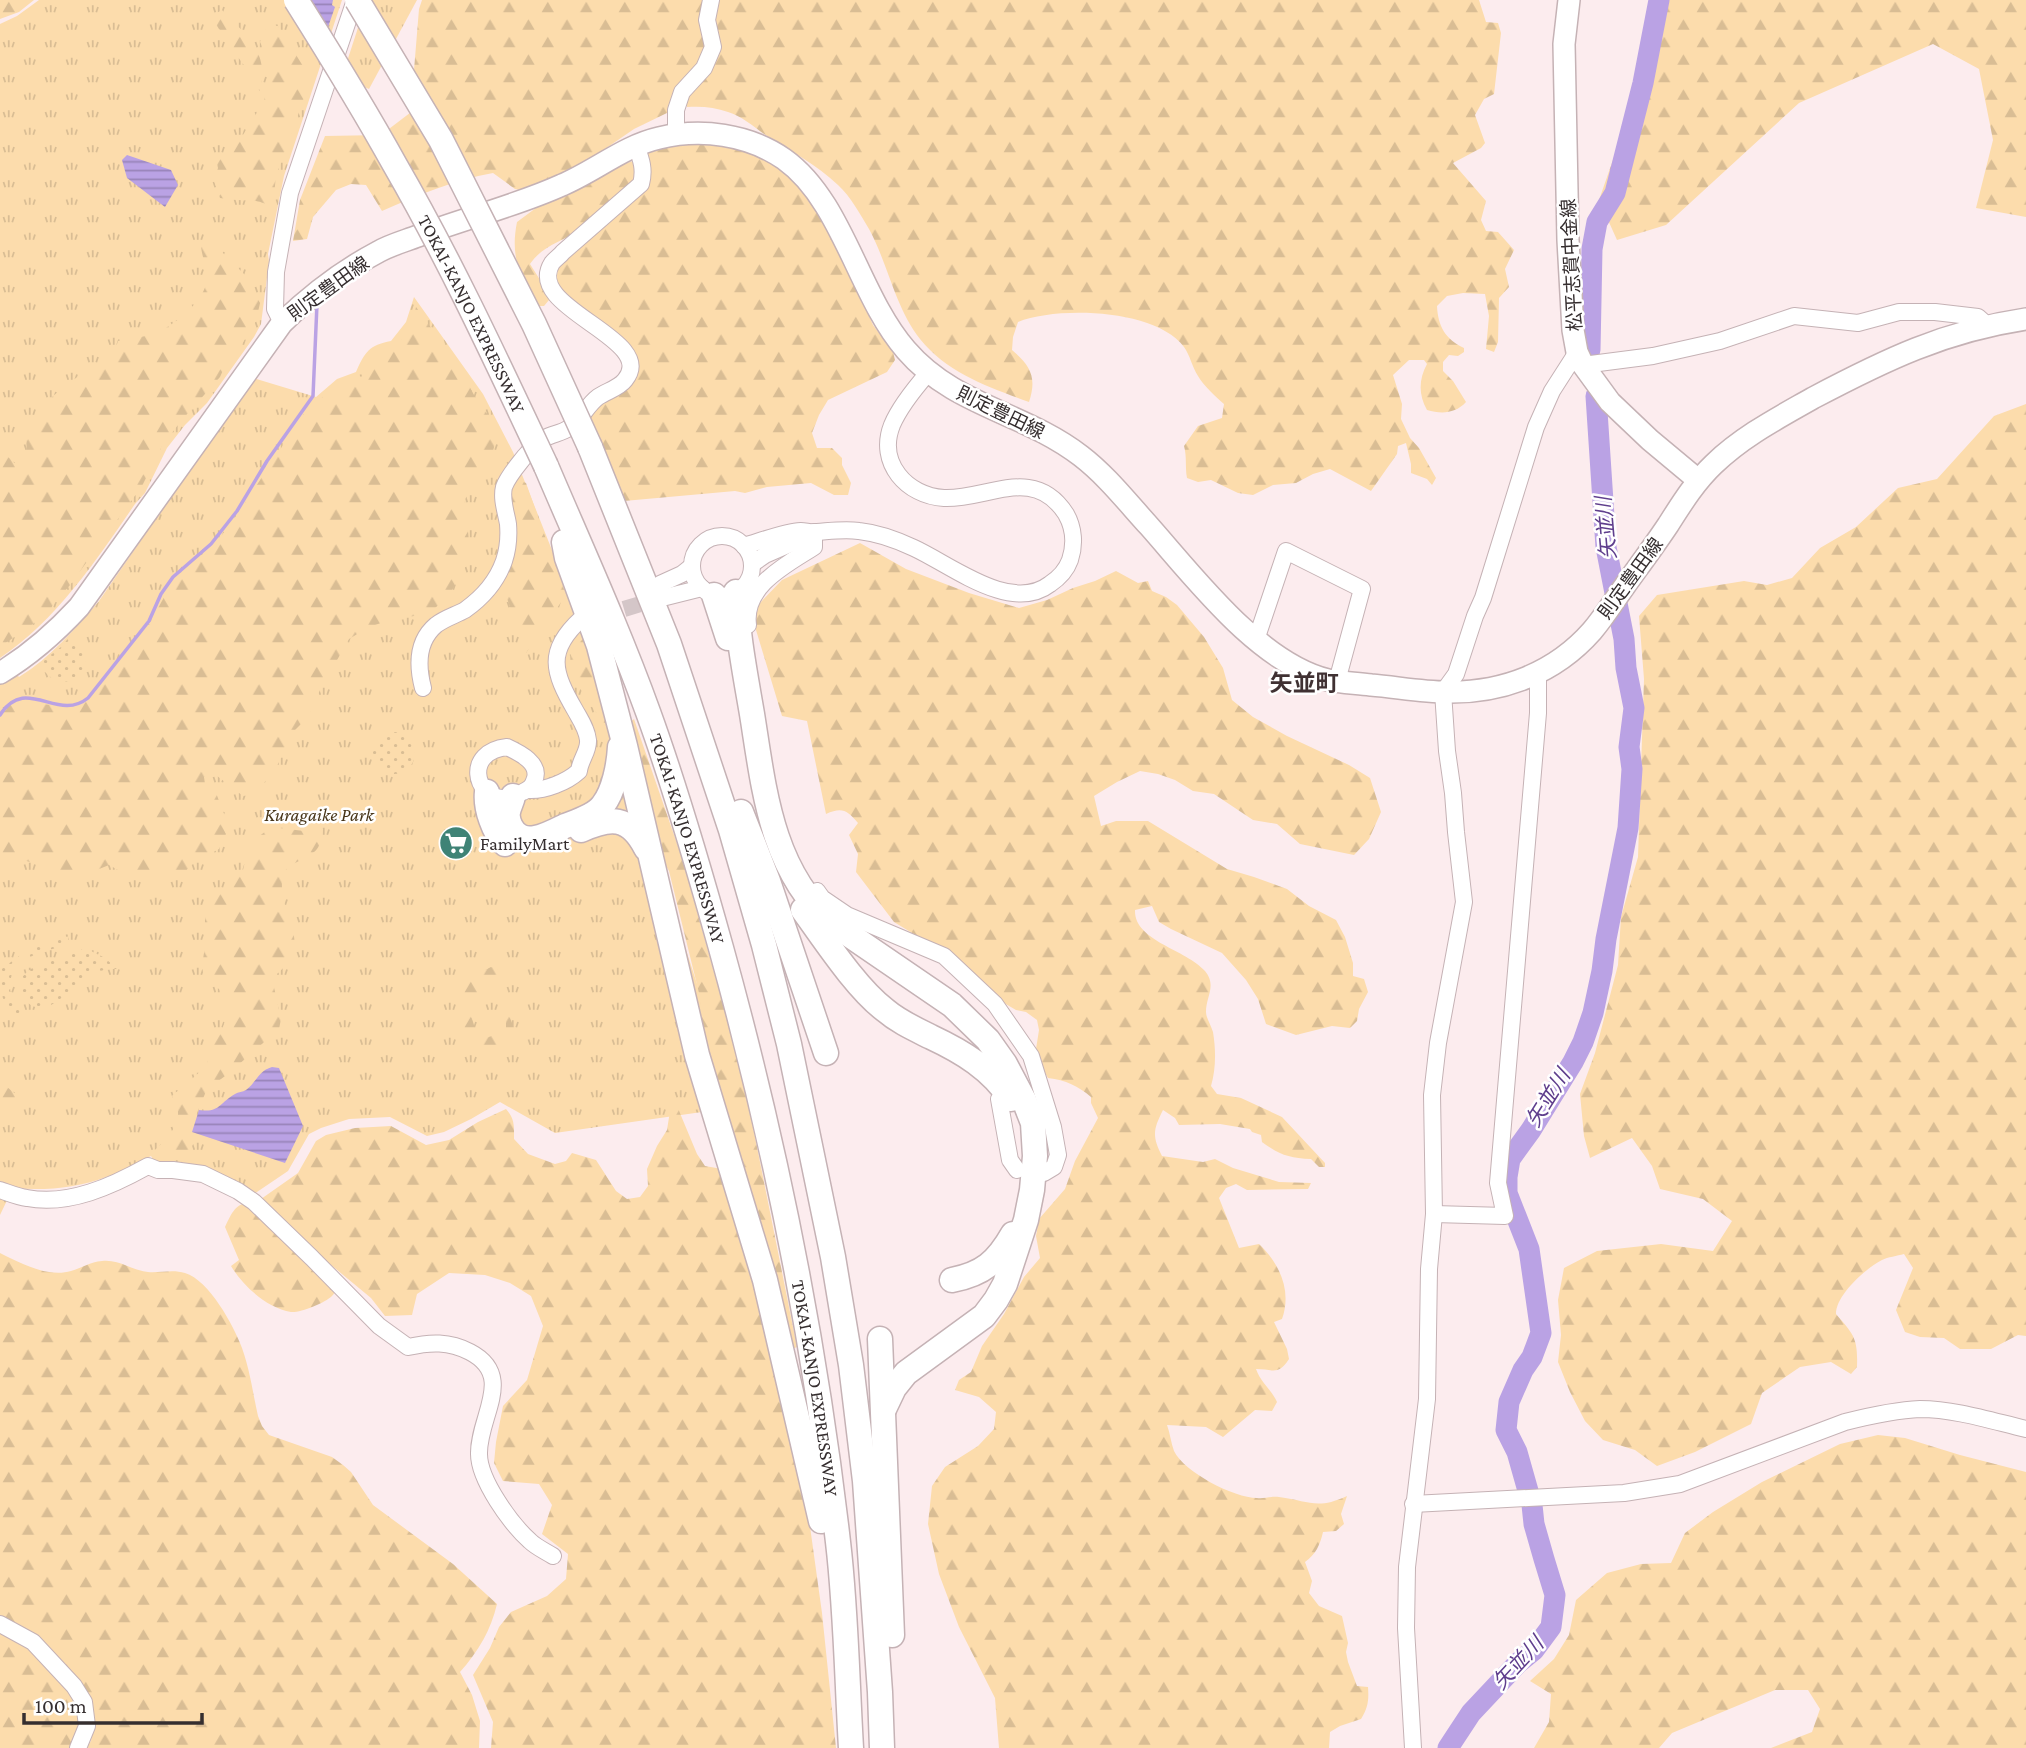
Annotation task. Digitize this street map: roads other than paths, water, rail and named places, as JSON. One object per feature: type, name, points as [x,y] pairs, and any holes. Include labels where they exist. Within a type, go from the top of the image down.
[{"type":"highway","name":"TOKAI-KANJO EXPRESSWAY","points":[[296,0],[403,178],[489,344],[546,466],[649,712],[702,877],[766,1120],[796,1257],[822,1415],[839,1546],[851,1748]]},
{"type":"highway","name":"TOKAI-KANJO EXPRESSWAY","points":[[356,0],[441,140],[528,312],[590,447],[669,644],[731,830],[789,1044],[833,1257],[851,1365],[864,1481],[883,1748]]},
{"type":"highway","points":[[546,466],[567,558],[599,646],[617,714],[697,1055],[765,1280],[824,1534],[848,1695]]},
{"type":"highway","points":[[718,592],[730,646],[756,804],[769,849],[790,890],[872,999],[897,1019],[976,1062],[997,1081],[1024,1124],[1029,1156],[1026,1187],[1013,1234],[997,1259],[986,1268],[969,1277],[952,1280]]},
{"type":"highway","points":[[718,592],[739,634],[768,806],[782,853],[798,884],[832,923],[952,1005],[988,1040],[1005,1064],[1033,1123],[1035,1156],[1032,1190],[1026,1220],[1005,1284],[984,1316],[906,1373],[894,1388],[884,1409]]},
{"type":"highway","points":[[669,644],[728,779],[768,881],[826,1053]]},
{"type":"highway","points":[[521,793],[508,813],[516,834],[528,839],[538,838],[596,812],[608,798],[619,762],[621,738],[617,714]]},
{"type":"highway","points":[[487,792],[486,800],[495,828],[501,840],[516,851],[537,850],[600,822],[612,820],[635,832],[650,858]]},
{"type":"highway","points":[[618,847],[625,840],[627,832],[620,822]]},
{"type":"highway","points":[[880,1339],[892,1650],[890,1748]]},
{"type":"main road","name":"松平志賀中金線","points":[[1569,0],[1564,44],[1567,191],[1573,330],[1580,359],[1610,402],[1698,480]]},
{"type":"main road","name":"則定豊田線","points":[[0,673],[27,656],[79,607],[282,323],[308,298],[382,249],[563,185],[636,145],[660,137],[718,134],[741,138],[779,155],[798,170],[829,210],[884,318],[903,347],[928,373],[964,396],[1054,437],[1081,456],[1104,475],[1221,606],[1256,640],[1267,650],[1327,680],[1443,692],[1480,692],[1538,674],[1570,653],[1594,629],[1698,480],[1726,453],[1762,427],[1859,374],[1910,351],[1987,325],[2026,319]]},
{"type":"street","points":[[282,323],[275,309],[276,272],[290,193],[356,0]]},
{"type":"street","points":[[676,135],[676,110],[682,92],[704,68],[713,47],[708,20],[711,0]]},
{"type":"street","points":[[423,688],[418,661],[424,641],[437,624],[462,611],[483,595],[505,559],[508,524],[503,496],[512,473],[533,447],[545,438],[570,428],[600,396],[621,385],[631,370],[626,353],[559,298],[552,289],[549,273],[552,263],[563,252],[641,184],[643,166],[636,145]]},
{"type":"street","points":[[1413,1748],[1406,1628],[1407,1567],[1427,1399],[1429,1269],[1434,1214],[1432,1095],[1444,1002],[1464,902],[1443,692],[1456,674],[1483,598],[1536,427],[1552,391],[1580,359],[1653,356],[1720,341],[1794,316],[1858,323],[1899,312],[1935,312],[1978,317],[1987,325]]},
{"type":"street","points":[[744,546],[800,531],[814,533],[844,530],[875,534],[916,549],[980,582],[1006,592],[1030,593],[1045,588],[1059,578],[1072,553],[1072,526],[1059,504],[1049,496],[1020,486],[956,498],[930,497],[905,485],[896,472],[890,457],[891,426],[910,395],[928,373]]},
{"type":"street","points":[[752,564],[765,555],[814,533]]},
{"type":"street","points":[[814,533],[814,547],[789,561],[757,590],[750,601],[747,616],[775,800],[787,835],[801,866],[822,898],[847,915],[944,956],[995,1004],[1031,1056],[1053,1127],[1058,1155],[1054,1167],[1044,1173]]},
{"type":"street","points":[[692,566],[663,590],[718,592],[748,580],[752,564],[750,554],[744,546],[729,537],[711,538],[697,549],[692,566],[693,574],[718,592]]},
{"type":"street","points":[[1256,640],[1286,551],[1362,589],[1337,681]]},
{"type":"street","points":[[580,764],[560,775],[548,774],[536,769],[507,747],[491,751],[479,764],[478,771],[487,792],[499,798],[556,785],[579,771],[588,739],[558,677],[556,662],[559,647],[566,634],[582,622]]},
{"type":"street","points":[[1434,1214],[1505,1216],[1498,1183],[1537,727],[1538,674]]},
{"type":"street","points":[[521,793],[536,777],[536,769]]},
{"type":"street","points":[[999,1099],[1010,1160],[1017,1170]]},
{"type":"street","points":[[0,1190],[27,1199],[53,1199],[87,1194],[120,1182],[148,1166],[158,1170],[203,1174],[238,1191],[254,1202],[379,1326],[408,1347],[430,1342],[446,1343],[479,1356],[492,1372],[493,1387],[478,1455],[482,1470],[496,1499],[513,1522],[530,1542],[553,1556]]},
{"type":"street","points":[[1413,1504],[1624,1493],[1680,1484],[1845,1422],[1920,1409],[1959,1413],[2026,1429]]},
{"type":"street","points":[[0,1624],[33,1642],[74,1686],[84,1702],[88,1726],[78,1748]]},
{"type":"waterway","name":"矢並川","points":[[1590,350],[1592,249],[1597,222],[1615,193],[1643,83],[1659,0]]},
{"type":"waterway","points":[[0,715],[10,704],[20,699],[31,698],[65,705],[76,704],[88,698],[149,621],[161,594],[173,577],[211,544],[237,511],[267,461],[313,396],[317,304]]},
{"type":"waterway","name":"矢並川","points":[[1448,1748],[1471,1713],[1518,1663],[1534,1650],[1551,1627],[1555,1595],[1517,1452],[1506,1430],[1509,1402],[1541,1333],[1529,1249],[1507,1193],[1507,1177],[1510,1159],[1531,1130],[1583,1042],[1593,1013],[1602,971],[1628,828],[1632,769],[1629,747],[1634,708],[1606,547],[1596,396]]},
{"type":"tunnel","points":[[601,616],[660,598]]},
{"type":"place","name":"FamilyMart","points":[[456,843]]},
{"type":"district","name":"矢並町","points":[[1304,683]]},
{"type":"park label","name":"Kuragaike Park","points":[[319,814]]}]
